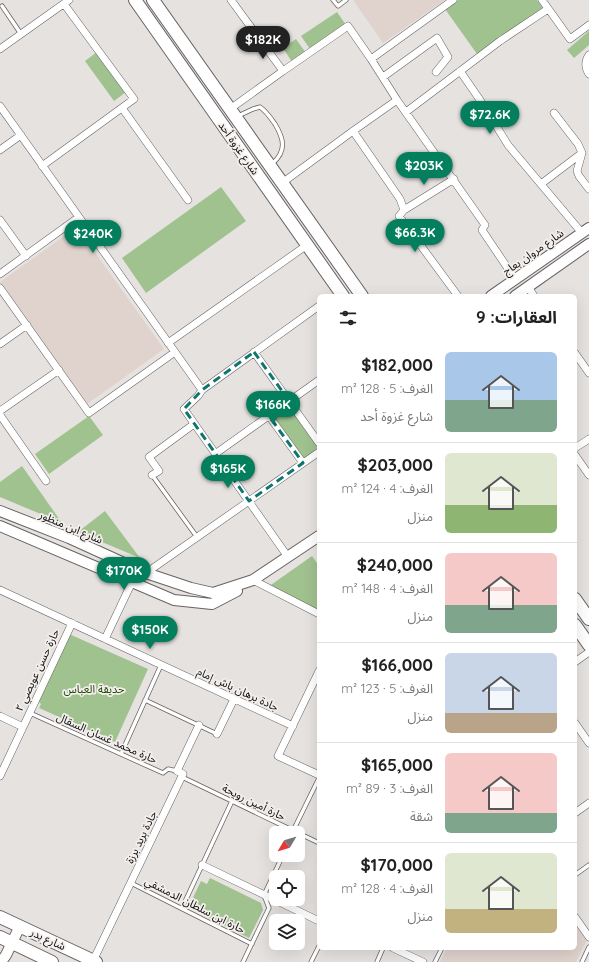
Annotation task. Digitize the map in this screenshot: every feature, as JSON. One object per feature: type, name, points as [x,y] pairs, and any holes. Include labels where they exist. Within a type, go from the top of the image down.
[{"type":"main road","name":"شارع غزوة أحد","points":[[135,0],[307,245],[338,294]]},
{"type":"main road","name":"شارع غزوة أحد","points":[[153,0],[361,294]]},
{"type":"main road","name":"شارع مروان بعاج","points":[[494,294],[585,230]]},
{"type":"main road","points":[[518,294],[589,244]]},
{"type":"main road","name":"شارع ابن منظور","points":[[0,511],[69,538],[146,573],[191,588],[214,593],[249,582]]},
{"type":"main road","name":"شارع ابن منظور","points":[[0,526],[174,600],[212,604],[235,592],[317,540]]},
{"type":"main road","points":[[577,602],[589,619]]},
{"type":"main road","points":[[577,628],[589,645]]},
{"type":"main road","name":"شارع بدر","points":[[0,917],[95,961]]},
{"type":"main road","points":[[4,960],[20,926]]},
{"type":"main road","name":"شارع بدر","points":[[0,938],[52,962]]},
{"type":"street","points":[[231,0],[283,71]]},
{"type":"street","points":[[371,59],[453,0]]},
{"type":"street","points":[[542,0],[570,39],[589,25]]},
{"type":"street","points":[[0,49],[66,2],[134,99],[42,166]]},
{"type":"street","points":[[406,112],[500,41],[548,9]]},
{"type":"street","points":[[233,113],[283,71],[348,26],[397,100],[485,225],[482,230],[516,279]]},
{"type":"street","points":[[383,77],[436,38],[448,57],[436,72]]},
{"type":"street","points":[[589,55],[586,62],[586,67],[589,74]]},
{"type":"street","points":[[460,71],[508,145],[541,184],[585,230]]},
{"type":"street","points":[[282,183],[353,130],[397,100]]},
{"type":"street","points":[[0,106],[202,390]]},
{"type":"street","points":[[122,108],[188,200]]},
{"type":"street","points":[[554,113],[578,144],[582,153],[577,171],[589,190]]},
{"type":"street","points":[[353,130],[400,199],[404,210]]},
{"type":"street","points":[[0,150],[21,135]]},
{"type":"street","points":[[541,184],[582,153]]},
{"type":"street","points":[[454,179],[404,210],[399,216],[457,294]]},
{"type":"street","points":[[0,274],[79,217]]},
{"type":"street","points":[[0,220],[26,256]]},
{"type":"street","points":[[168,342],[307,245]]},
{"type":"street","points":[[528,287],[533,294]]},
{"type":"street","points":[[0,288],[89,413],[175,352]]},
{"type":"street","points":[[288,557],[184,409],[198,396],[202,390],[317,307]]},
{"type":"street","points":[[0,344],[27,325]]},
{"type":"street","points":[[254,352],[317,440]]},
{"type":"street","points":[[577,356],[589,373]]},
{"type":"street","points":[[0,411],[59,370]]},
{"type":"street","points":[[215,454],[317,382]]},
{"type":"street","points":[[0,415],[46,481]]},
{"type":"street","points":[[269,416],[303,463]]},
{"type":"street","points":[[152,475],[159,471],[149,457],[194,424]]},
{"type":"street","points":[[577,447],[589,439]]},
{"type":"street","points":[[146,573],[317,453]]},
{"type":"street","points":[[577,458],[589,475]]},
{"type":"street","points":[[104,639],[132,582]]},
{"type":"street","points":[[249,582],[317,613]]},
{"type":"street","name":"جادة برهان باش إمام","points":[[0,590],[292,726]]},
{"type":"street","name":"حارة حسن عويصي ٢","points":[[0,776],[72,623]]},
{"type":"street","points":[[577,661],[589,652]]},
{"type":"street","points":[[317,675],[278,756],[317,776]]},
{"type":"street","points":[[217,734],[234,699]]},
{"type":"street","points":[[0,716],[23,727]]},
{"type":"street","points":[[182,777],[183,774],[177,771],[199,725]]},
{"type":"street","points":[[577,727],[589,743]]},
{"type":"street","name":"جادة بريد برزة","points":[[95,961],[182,777]]},
{"type":"street","points":[[577,812],[589,803]]},
{"type":"street","points":[[202,865],[317,920]]},
{"type":"street","points":[[577,920],[588,934]]},
{"type":"street","points":[[397,950],[423,962]]},
{"type":"lane","points":[[333,0],[338,6],[346,0]]},
{"type":"lane","points":[[1,5],[21,34]]},
{"type":"lane","points":[[233,113],[260,107],[271,118],[281,135],[283,146],[279,158],[270,166]]},
{"type":"lane","points":[[152,475],[197,537]]},
{"type":"lane","points":[[121,754],[161,665]]},
{"type":"lane","points":[[145,700],[217,734]]},
{"type":"lane","name":"حارة محمد غسان السقال","points":[[30,713],[163,773],[168,769],[177,771]]},
{"type":"lane","name":"حارة أمين رويحة","points":[[182,777],[281,826]]},
{"type":"lane","points":[[296,826],[317,781]]},
{"type":"lane","points":[[182,908],[232,801]]},
{"type":"lane","name":"حارة أمين رويحة","points":[[305,837],[317,842]]},
{"type":"lane","points":[[243,962],[269,908],[264,895],[279,862]]},
{"type":"lane","points":[[577,874],[589,865]]},
{"type":"lane","name":"حارة ابن سلطان الدمشقي","points":[[131,883],[252,944]]},
{"type":"lane","points":[[582,962],[589,947]]},
{"type":"lane","points":[[311,962],[317,950]]},
{"type":"lane","points":[[376,962],[382,950]]},
{"type":"lane","points":[[435,962],[441,950]]},
{"type":"highlighted area","points":[[254,352],[290,402],[269,416],[303,463],[249,501],[184,409],[202,390]]},
{"type":"shaded area","points":[[353,0],[445,0],[383,43]]},
{"type":"shaded area","points":[[77,227],[164,349],[87,404],[0,283]]},
{"type":"shaded area","points":[[577,928],[587,940],[576,962],[440,962],[446,950],[577,950]]},
{"type":"green space","points":[[458,0],[537,0],[543,8],[477,54],[445,9]]},
{"type":"green space","points":[[337,12],[346,25],[310,49],[301,36]]},
{"type":"green space","points":[[589,31],[589,45],[574,58],[567,50]]},
{"type":"green space","points":[[296,39],[306,53],[292,62],[283,48]]},
{"type":"green space","points":[[97,52],[126,92],[114,101],[85,61]]},
{"type":"green space","points":[[221,187],[246,221],[146,293],[122,258]]},
{"type":"green space","points":[[290,402],[317,440],[317,453],[303,463],[269,416]]},
{"type":"green space","points":[[89,416],[103,435],[49,474],[35,454]]},
{"type":"green space","points":[[22,466],[62,523],[0,497],[0,482]]},
{"type":"green space","points":[[105,511],[140,558],[78,532]]},
{"type":"green space","points":[[312,556],[317,563],[317,609],[268,587]]},
{"type":"green space","name":"حديقة العباس","points":[[69,634],[148,669],[115,742],[39,708],[41,704],[39,702]]},
{"type":"green space","points":[[210,878],[261,903],[263,910],[249,938],[194,910],[190,904],[201,881],[207,884]]}]
